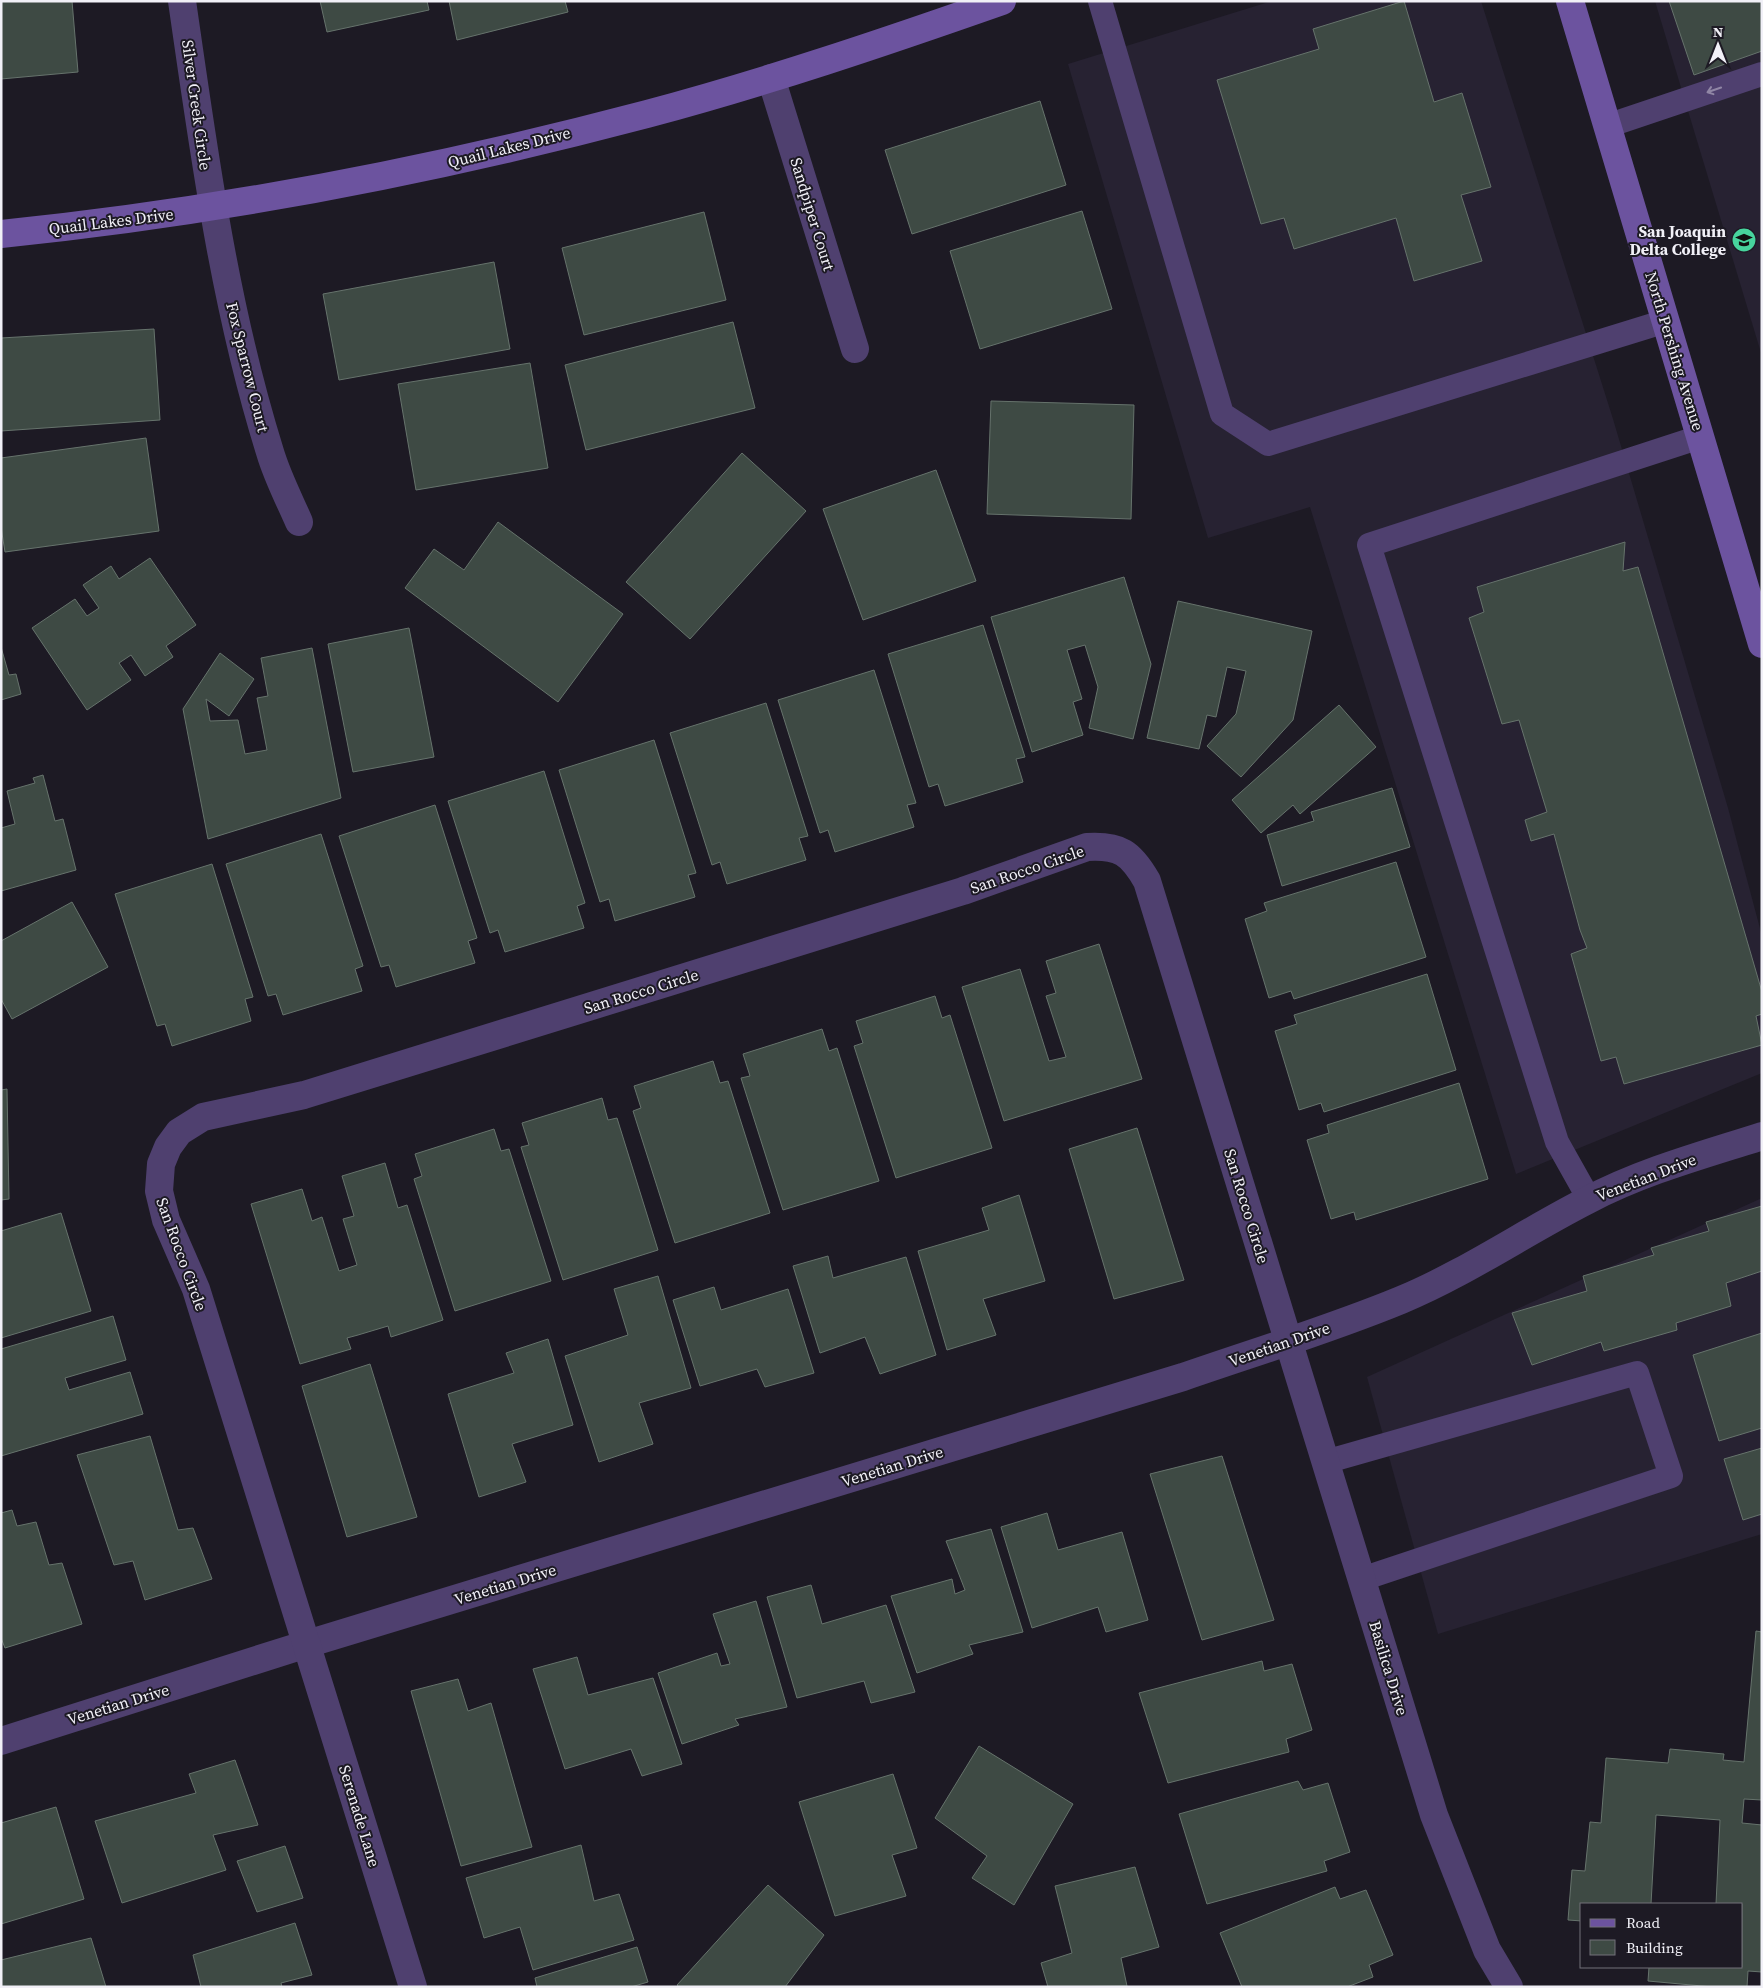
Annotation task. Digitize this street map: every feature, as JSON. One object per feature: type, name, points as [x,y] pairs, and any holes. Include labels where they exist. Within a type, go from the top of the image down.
[{"type":"main road","name":"North Pershing Avenue","points":[[1570,1],[1762,644]]},
{"type":"main road","name":"Quail Lakes Drive","points":[[1,234],[82,226],[212,208],[426,168],[647,114],[771,78],[901,37],[995,2]]},
{"type":"street","name":"Silver Creek Circle","points":[[182,1],[212,208]]},
{"type":"street","name":"Sandpiper Court","points":[[771,78],[856,350]]},
{"type":"street","name":"Fox Sparrow Court","points":[[212,208],[239,335],[270,453],[299,522]]},
{"type":"street","name":"San Rocco Circle","points":[[307,1644],[196,1289],[166,1220],[159,1191],[160,1164],[168,1147],[179,1132],[203,1117],[304,1095],[963,891],[1088,847],[1107,846],[1124,852],[1138,866],[1147,881],[1288,1341]]},
{"type":"street","name":"Venetian Drive","points":[[1,1741],[307,1644],[1164,1382],[1288,1341],[1402,1300],[1468,1267],[1589,1199],[1653,1171],[1762,1136]]},
{"type":"street","name":"Basilica Drive","points":[[1288,1341],[1434,1815],[1487,1950],[1509,1987]]},
{"type":"street","name":"Serenade Lane","points":[[307,1644],[413,1987]]},
{"type":"lane","points":[[1100,1],[1222,414],[1268,444],[1666,321]]},
{"type":"lane","points":[[1608,126],[1761,74]]},
{"type":"lane","points":[[1589,1199],[1557,1142],[1369,545],[1700,437]]},
{"type":"lane","points":[[1326,1462],[1637,1372],[1671,1476],[1362,1578]]},
{"type":"shaded area","points":[[1272,1],[1481,1],[1613,419],[1728,808],[1762,936],[1762,1073],[1516,1174],[1310,507],[1208,538],[1068,64]]},
{"type":"shaded area","points":[[1655,1],[1762,1],[1762,356],[1692,124]]},
{"type":"shaded area","points":[[1762,1198],[1762,1534],[1438,1634],[1367,1377]]},
{"type":"building","points":[[1,1],[72,1],[78,72],[1,79]]},
{"type":"building","points":[[320,1],[427,1],[429,10],[327,32]]},
{"type":"building","points":[[449,1],[565,1],[568,12],[457,40]]},
{"type":"building","points":[[1404,1],[1434,102],[1462,93],[1491,187],[1461,195],[1482,261],[1414,281],[1396,218],[1294,249],[1284,218],[1261,224],[1217,80],[1319,49],[1313,29]]},
{"type":"building","points":[[1669,1],[1762,1],[1762,51],[1694,75]]},
{"type":"building","points":[[1040,101],[1066,185],[912,234],[885,150]]},
{"type":"building","points":[[1082,211],[1112,309],[980,349],[950,251]]},
{"type":"building","points":[[704,212],[726,300],[584,335],[562,248]]},
{"type":"building","points":[[494,262],[510,349],[339,380],[323,294]]},
{"type":"building","points":[[733,322],[755,408],[586,450],[565,365]]},
{"type":"building","points":[[154,329],[160,420],[1,431],[1,338]]},
{"type":"building","points":[[530,363],[548,468],[416,490],[398,384]]},
{"type":"building","points":[[991,401],[1134,405],[1131,519],[987,514]]},
{"type":"building","points":[[146,438],[159,531],[5,552],[1,527],[1,458]]},
{"type":"building","points":[[742,453],[806,511],[690,639],[626,582]]},
{"type":"building","points":[[936,470],[976,581],[863,620],[823,509]]},
{"type":"building","points":[[498,522],[623,614],[558,702],[405,588],[434,549],[464,570]]},
{"type":"building","points":[[1625,542],[1623,571],[1638,567],[1762,992],[1762,1014],[1756,1016],[1762,1045],[1624,1084],[1616,1057],[1601,1061],[1571,954],[1587,948],[1580,930],[1554,834],[1531,841],[1525,820],[1547,812],[1519,720],[1502,724],[1469,618],[1484,612],[1477,587]]},
{"type":"building","points":[[150,558],[196,625],[166,646],[173,657],[145,676],[131,655],[119,663],[131,680],[87,710],[32,628],[75,599],[87,616],[99,608],[83,585],[111,566],[119,579]]},
{"type":"building","points":[[1124,577],[1151,664],[1133,739],[1089,728],[1098,687],[1085,645],[1067,650],[1082,699],[1073,702],[1083,735],[1032,752],[991,617]]},
{"type":"building","points":[[1178,601],[1312,631],[1293,720],[1241,777],[1207,746],[1236,714],[1246,671],[1227,667],[1216,717],[1207,715],[1199,749],[1147,738]]},
{"type":"building","points":[[983,625],[1025,757],[1016,759],[1023,782],[945,806],[938,784],[929,787],[888,654]]},
{"type":"building","points":[[409,628],[434,757],[353,772],[328,644]]},
{"type":"building","points":[[1,647],[9,675],[16,674],[21,694],[1,700]]},
{"type":"building","points":[[312,648],[341,798],[208,839],[183,709],[220,653],[254,679],[229,716],[206,699],[210,721],[238,720],[245,754],[267,750],[257,698],[268,696],[261,658]]},
{"type":"building","points":[[874,670],[916,803],[907,805],[914,827],[835,852],[828,830],[820,833],[778,700]]},
{"type":"building","points":[[766,703],[808,836],[799,838],[806,860],[727,884],[720,862],[712,865],[670,733]]},
{"type":"building","points":[[1339,705],[1376,747],[1300,814],[1293,805],[1261,833],[1232,800]]},
{"type":"building","points":[[654,740],[696,873],[688,875],[695,897],[615,921],[609,899],[600,902],[559,770]]},
{"type":"building","points":[[544,771],[585,903],[577,906],[584,928],[505,952],[498,930],[490,933],[448,801]]},
{"type":"building","points":[[43,775],[55,821],[63,819],[76,870],[1,891],[1,828],[15,824],[7,791],[35,783],[33,778]]},
{"type":"building","points":[[1392,788],[1410,847],[1282,886],[1267,835],[1314,821],[1311,812]]},
{"type":"building","points":[[435,805],[477,938],[468,941],[475,963],[396,987],[389,965],[381,967],[339,836]]},
{"type":"building","points":[[321,834],[363,966],[355,969],[362,991],[283,1015],[276,994],[268,996],[226,864]]},
{"type":"building","points":[[1396,862],[1426,957],[1294,999],[1291,991],[1269,998],[1245,919],[1267,911],[1264,903]]},
{"type":"building","points":[[212,864],[253,997],[245,999],[251,1021],[172,1046],[165,1024],[157,1026],[115,894]]},
{"type":"building","points":[[72,902],[108,967],[12,1019],[1,999],[1,941]]},
{"type":"building","points":[[1099,944],[1142,1079],[1004,1121],[962,987],[1020,969],[1049,1061],[1066,1057],[1046,996],[1056,993],[1046,961]]},
{"type":"building","points":[[1427,974],[1456,1070],[1324,1112],[1321,1103],[1299,1110],[1275,1031],[1297,1024],[1294,1015]]},
{"type":"building","points":[[935,996],[942,1018],[950,1015],[992,1148],[896,1178],[854,1046],[863,1043],[856,1021]]},
{"type":"building","points":[[822,1029],[829,1051],[837,1048],[879,1181],[783,1210],[741,1078],[750,1076],[743,1054]]},
{"type":"building","points":[[713,1061],[720,1083],[728,1081],[770,1213],[675,1243],[633,1111],[641,1108],[634,1086]]},
{"type":"building","points":[[1459,1083],[1488,1179],[1356,1220],[1354,1212],[1331,1219],[1307,1140],[1329,1133],[1327,1125]]},
{"type":"building","points":[[7,1089],[9,1199],[1,1200],[1,1090]]},
{"type":"building","points":[[602,1098],[608,1120],[617,1118],[658,1250],[563,1280],[521,1147],[529,1145],[522,1123]]},
{"type":"building","points":[[1137,1128],[1184,1280],[1114,1299],[1069,1149]]},
{"type":"building","points":[[494,1129],[501,1151],[509,1149],[551,1281],[455,1311],[414,1179],[422,1176],[415,1154]]},
{"type":"building","points":[[385,1163],[398,1208],[407,1205],[443,1320],[391,1337],[388,1326],[347,1338],[351,1349],[300,1364],[251,1204],[302,1189],[312,1221],[322,1217],[339,1271],[357,1265],[343,1219],[354,1216],[342,1176]]},
{"type":"building","points":[[1019,1195],[1045,1281],[983,1299],[996,1335],[947,1350],[918,1251],[989,1230],[982,1208]]},
{"type":"building","points":[[1762,1206],[1762,1271],[1726,1283],[1731,1306],[1676,1323],[1677,1330],[1604,1351],[1601,1342],[1532,1365],[1512,1313],[1587,1291],[1583,1276],[1654,1255],[1651,1248],[1709,1231],[1706,1222]]},
{"type":"building","points":[[61,1213],[91,1311],[1,1338],[1,1231]]},
{"type":"building","points":[[828,1256],[833,1278],[906,1257],[936,1355],[880,1374],[865,1337],[820,1353],[793,1266]]},
{"type":"building","points":[[658,1276],[691,1388],[639,1403],[653,1444],[599,1462],[565,1356],[628,1335],[614,1289]]},
{"type":"building","points":[[714,1287],[721,1310],[788,1289],[814,1373],[765,1387],[757,1369],[700,1386],[673,1300]]},
{"type":"building","points":[[113,1316],[126,1360],[65,1378],[69,1390],[130,1372],[143,1414],[1,1456],[1,1349]]},
{"type":"building","points":[[1762,1333],[1762,1428],[1719,1441],[1693,1355]]},
{"type":"building","points":[[548,1339],[573,1425],[512,1444],[526,1482],[479,1497],[448,1394],[514,1373],[506,1353]]},
{"type":"building","points":[[370,1364],[417,1517],[347,1537],[302,1386]]},
{"type":"building","points":[[150,1436],[178,1530],[193,1528],[212,1579],[145,1600],[133,1561],[114,1565],[77,1455]]},
{"type":"building","points":[[1762,1448],[1762,1514],[1743,1520],[1724,1459]]},
{"type":"building","points":[[1222,1456],[1274,1620],[1202,1640],[1150,1474]]},
{"type":"building","points":[[12,1510],[17,1526],[36,1522],[49,1565],[62,1563],[82,1624],[5,1648],[1,1638],[1,1513]]},
{"type":"building","points":[[1047,1513],[1058,1550],[1122,1532],[1148,1620],[1106,1632],[1098,1607],[1032,1628],[1001,1527]]},
{"type":"building","points":[[991,1529],[1023,1632],[969,1645],[973,1654],[917,1673],[891,1596],[952,1579],[955,1594],[965,1590],[946,1541]]},
{"type":"building","points":[[811,1585],[822,1624],[886,1605],[915,1692],[871,1703],[864,1681],[797,1698],[767,1597]]},
{"type":"building","points":[[756,1601],[787,1707],[735,1719],[739,1725],[682,1744],[658,1673],[717,1653],[721,1666],[730,1664],[713,1614]]},
{"type":"building","points":[[1756,1631],[1762,1632],[1762,1800],[1744,1799],[1742,1823],[1762,1825],[1762,1972],[1748,1971],[1747,1987],[1713,1987],[1648,1981],[1649,1968],[1743,1968],[1743,1903],[1716,1903],[1720,1820],[1656,1815],[1651,1903],[1580,1903],[1580,1921],[1568,1920],[1572,1870],[1585,1871],[1590,1822],[1601,1823],[1606,1758],[1668,1763],[1670,1749],[1724,1754],[1723,1760],[1744,1762]]},
{"type":"building","points":[[577,1657],[588,1695],[653,1678],[682,1764],[642,1776],[631,1749],[565,1769],[533,1669]]},
{"type":"building","points":[[1262,1661],[1264,1671],[1292,1664],[1312,1730],[1286,1739],[1289,1752],[1168,1783],[1139,1693]]},
{"type":"building","points":[[458,1679],[468,1711],[491,1703],[532,1847],[461,1866],[411,1691]]},
{"type":"building","points":[[979,1746],[1073,1804],[1014,1905],[972,1878],[987,1856],[935,1818]]},
{"type":"building","points":[[235,1760],[258,1825],[213,1835],[226,1870],[122,1903],[95,1821],[196,1793],[189,1774]]},
{"type":"building","points":[[893,1774],[917,1848],[892,1855],[906,1896],[835,1916],[799,1802]]},
{"type":"building","points":[[1298,1781],[1303,1790],[1328,1783],[1350,1852],[1324,1861],[1327,1871],[1207,1904],[1179,1814]]},
{"type":"building","points":[[56,1807],[84,1899],[1,1924],[1,1823]]},
{"type":"building","points":[[581,1845],[594,1901],[619,1894],[634,1940],[533,1970],[520,1927],[484,1938],[466,1878]]},
{"type":"building","points":[[285,1846],[303,1898],[257,1912],[237,1861]]},
{"type":"building","points":[[1135,1867],[1159,1947],[1121,1958],[1127,1986],[1048,1987],[1041,1963],[1072,1953],[1055,1886]]},
{"type":"building","points":[[768,1885],[824,1935],[785,1987],[679,1987],[677,1985]]},
{"type":"building","points":[[1335,1887],[1340,1899],[1366,1890],[1393,1955],[1369,1965],[1373,1977],[1347,1987],[1242,1987],[1220,1933]]},
{"type":"building","points":[[295,1923],[312,1975],[281,1983],[282,1987],[201,1987],[193,1955]]},
{"type":"building","points":[[91,1938],[106,1987],[1,1987],[1,1960]]},
{"type":"building","points":[[637,1947],[648,1982],[631,1987],[537,1987],[535,1978]]},
{"type":"place","name":"San Joaquin Delta College","points":[[1744,240]]}]
